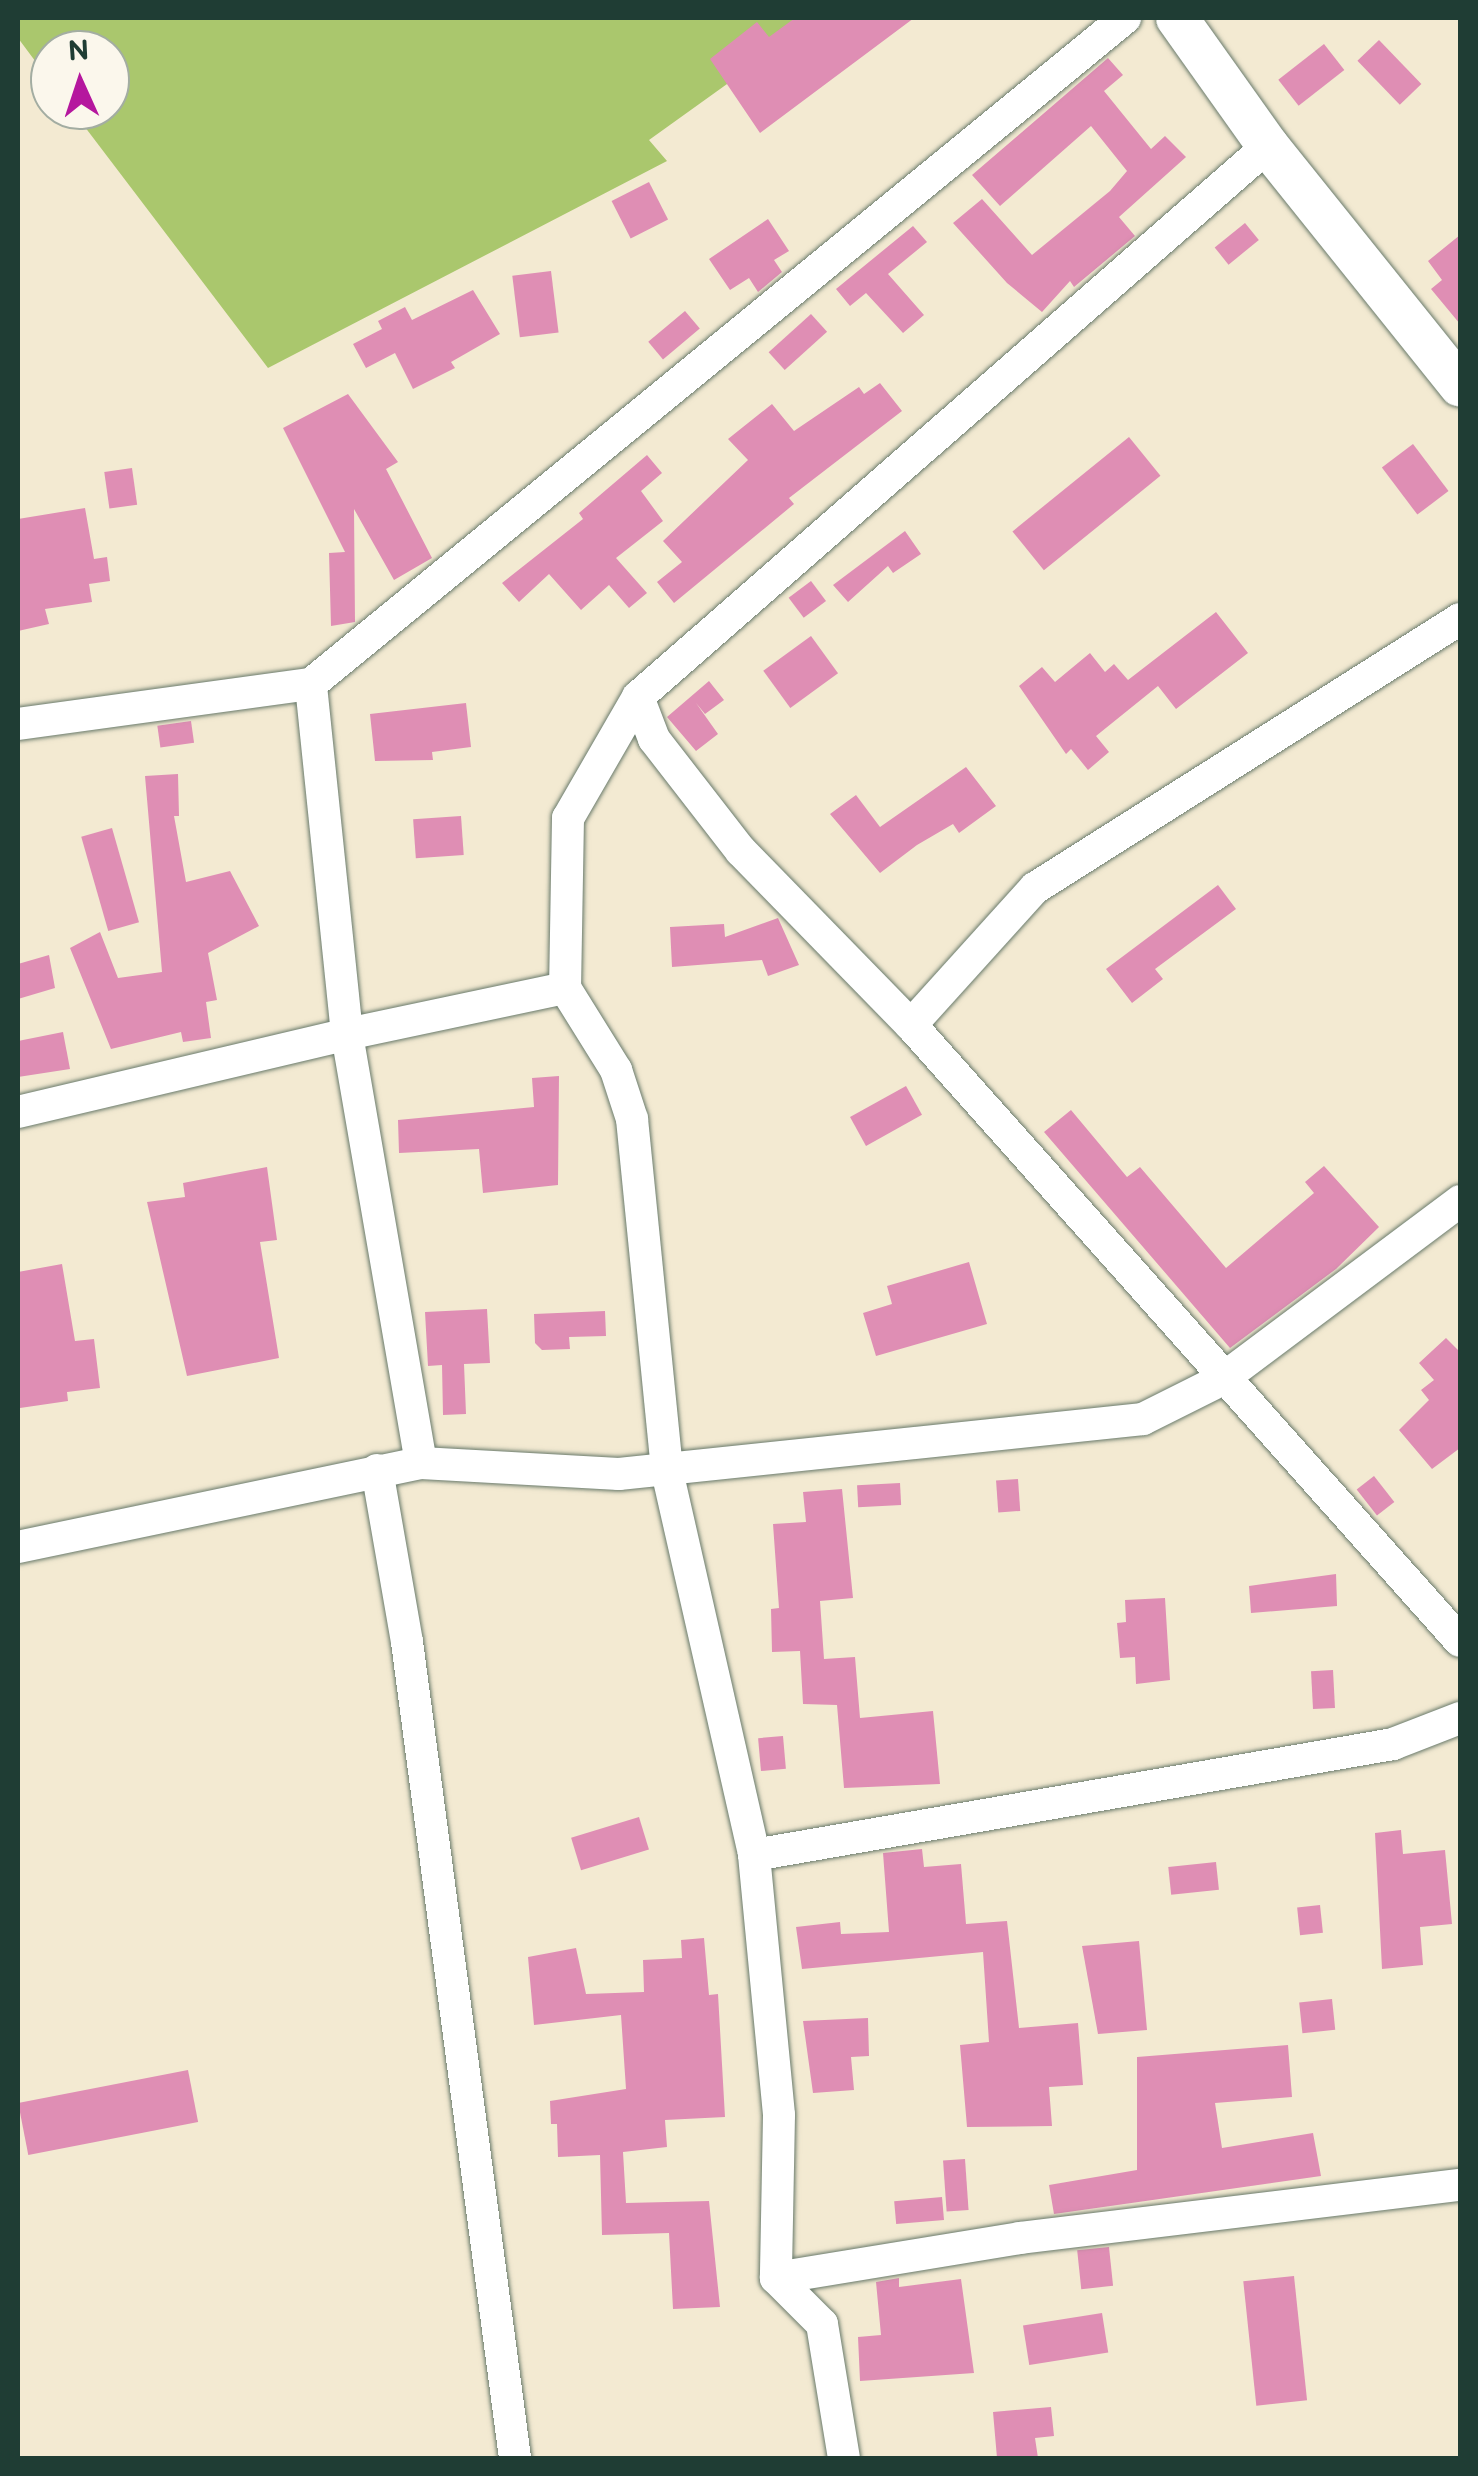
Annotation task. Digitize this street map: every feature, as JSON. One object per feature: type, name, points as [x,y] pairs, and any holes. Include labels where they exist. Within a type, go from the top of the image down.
[{"type":"street","points":[[18,724],[310,684],[1125,18]]},
{"type":"street","points":[[1177,18],[1268,146],[1460,386]]},
{"type":"street","points":[[844,2458],[831,2350],[822,2324],[776,2278],[779,2115],[754,1855],[666,1471],[632,1119],[616,1070],[565,988],[568,818],[638,697],[1268,146]]},
{"type":"street","points":[[911,1025],[1034,888],[1460,619]]},
{"type":"street","points":[[310,684],[347,1034],[421,1464]]},
{"type":"street","points":[[638,697],[654,739],[740,850],[911,1025],[1221,1380],[1460,1641]]},
{"type":"street","points":[[18,1112],[347,1034],[565,988]]},
{"type":"street","points":[[18,1547],[421,1464],[666,1471],[1117,1426],[1221,1380],[1460,1201]]},
{"type":"street","points":[[377,1470],[407,1642],[516,2458]]},
{"type":"street","points":[[754,1855],[1393,1744],[1460,1718]]},
{"type":"street","points":[[776,2278],[1020,2238],[1460,2185]]},
{"type":"green space","points":[[18,18],[819,18],[649,140],[667,161],[268,368],[87,130],[130,130],[130,30],[30,30],[30,54],[18,38]]},
{"type":"building","points":[[795,18],[914,18],[760,133],[710,59],[757,22],[769,37]]},
{"type":"building","points":[[1379,40],[1421,84],[1400,105],[1357,61]]},
{"type":"building","points":[[1324,44],[1344,70],[1299,106],[1278,80]]},
{"type":"building","points":[[1108,58],[1123,75],[1104,91],[1151,149],[1165,136],[1186,157],[1119,217],[1135,236],[1074,287],[1070,281],[1042,312],[1007,283],[953,223],[982,199],[1032,255],[1110,191],[1127,171],[1091,126],[1000,206],[972,175]]},
{"type":"building","points":[[649,182],[668,219],[631,238],[612,201]]},
{"type":"building","points":[[768,219],[789,251],[774,260],[782,272],[758,292],[749,278],[730,290],[709,259]]},
{"type":"building","points":[[1245,223],[1259,240],[1229,265],[1215,248]]},
{"type":"building","points":[[913,226],[927,242],[888,274],[924,315],[903,333],[866,293],[850,306],[836,289]]},
{"type":"building","points":[[1460,235],[1460,324],[1431,289],[1442,280],[1428,261]]},
{"type":"building","points":[[551,271],[559,333],[520,337],[512,276]]},
{"type":"building","points":[[473,290],[500,334],[451,362],[455,368],[413,389],[395,353],[366,368],[353,344],[382,329],[378,321],[405,307],[412,320]]},
{"type":"building","points":[[685,311],[700,329],[663,359],[648,342]]},
{"type":"building","points":[[811,314],[827,332],[785,370],[769,352]]},
{"type":"building","points":[[880,383],[902,411],[789,498],[794,504],[674,603],[657,582],[682,562],[663,541],[748,460],[728,439],[772,404],[794,431],[859,387],[864,394]]},
{"type":"building","points":[[348,394],[398,462],[386,469],[432,558],[394,580],[354,509],[355,622],[331,626],[329,553],[345,552],[283,428]]},
{"type":"building","points":[[1129,437],[1160,476],[1044,570],[1012,531]]},
{"type":"building","points":[[1413,444],[1449,491],[1417,515],[1382,467]]},
{"type":"building","points":[[647,455],[662,473],[641,491],[663,521],[616,558],[647,593],[629,608],[609,585],[581,610],[549,574],[519,602],[502,583],[583,519],[579,513]]},
{"type":"building","points":[[132,468],[137,505],[109,509],[104,472]]},
{"type":"building","points":[[85,508],[94,559],[107,557],[110,581],[89,584],[92,602],[45,609],[49,624],[18,631],[18,519]]},
{"type":"building","points":[[905,531],[921,554],[893,573],[888,566],[848,602],[833,585]]},
{"type":"building","points":[[811,581],[826,601],[804,618],[789,598]]},
{"type":"building","points":[[1216,612],[1248,653],[1176,709],[1158,686],[1096,736],[1109,752],[1088,770],[1071,749],[1066,754],[1019,686],[1042,667],[1055,682],[1090,653],[1105,672],[1114,664],[1128,680]]},
{"type":"building","points":[[811,636],[838,673],[790,708],[763,671]]},
{"type":"building","points":[[709,681],[724,700],[705,714],[696,703],[718,734],[696,751],[667,717]]},
{"type":"building","points":[[466,703],[471,747],[432,752],[433,760],[375,761],[370,714]]},
{"type":"building","points":[[191,721],[194,743],[160,748],[157,726]]},
{"type":"building","points":[[966,767],[996,806],[959,833],[953,824],[880,873],[830,814],[856,795],[880,827]]},
{"type":"building","points":[[178,774],[179,816],[174,816],[186,882],[230,871],[259,926],[208,953],[217,1000],[206,1002],[211,1038],[183,1042],[181,1032],[111,1049],[70,948],[100,932],[118,978],[162,972],[145,776]]},
{"type":"building","points":[[461,816],[464,855],[416,858],[413,819]]},
{"type":"building","points":[[112,828],[139,922],[108,931],[81,837]]},
{"type":"building","points":[[1218,885],[1236,909],[1155,969],[1163,979],[1132,1003],[1106,969]]},
{"type":"building","points":[[778,918],[799,965],[768,976],[762,960],[672,967],[670,927],[724,924],[725,937]]},
{"type":"building","points":[[49,955],[55,988],[18,999],[18,964]]},
{"type":"building","points":[[63,1032],[70,1069],[18,1077],[18,1041]]},
{"type":"building","points":[[559,1076],[558,1185],[483,1193],[479,1149],[399,1153],[398,1120],[534,1107],[532,1078]]},
{"type":"building","points":[[906,1086],[922,1115],[866,1146],[850,1117]]},
{"type":"building","points":[[1071,1110],[1127,1177],[1140,1167],[1226,1268],[1314,1193],[1305,1182],[1324,1166],[1379,1227],[1336,1269],[1230,1348],[1044,1132]]},
{"type":"building","points":[[267,1167],[277,1240],[260,1242],[279,1358],[187,1376],[147,1202],[185,1197],[183,1183]]},
{"type":"building","points":[[969,1262],[987,1324],[876,1356],[863,1313],[892,1304],[887,1286]]},
{"type":"building","points":[[62,1264],[75,1341],[94,1339],[100,1388],[67,1392],[68,1401],[20,1408],[18,1272]]},
{"type":"building","points":[[487,1309],[490,1363],[464,1364],[466,1414],[443,1415],[442,1365],[428,1366],[425,1312]]},
{"type":"building","points":[[605,1311],[606,1336],[569,1337],[570,1349],[542,1350],[535,1343],[534,1314]]},
{"type":"building","points":[[1446,1338],[1460,1352],[1460,1448],[1432,1469],[1399,1430],[1429,1400],[1421,1390],[1434,1380],[1419,1363]]},
{"type":"building","points":[[1374,1476],[1394,1502],[1377,1516],[1357,1490]]},
{"type":"building","points":[[1018,1479],[1020,1511],[998,1512],[996,1481]]},
{"type":"building","points":[[900,1483],[901,1505],[858,1507],[857,1485]]},
{"type":"building","points":[[842,1489],[853,1598],[820,1601],[824,1659],[855,1657],[860,1718],[933,1711],[940,1784],[844,1788],[837,1705],[803,1704],[800,1651],[772,1652],[771,1609],[779,1608],[773,1524],[806,1522],[803,1492]]},
{"type":"building","points":[[1336,1574],[1337,1606],[1251,1613],[1249,1586]]},
{"type":"building","points":[[1165,1598],[1170,1680],[1136,1684],[1135,1657],[1120,1658],[1117,1623],[1126,1622],[1125,1600]]},
{"type":"building","points":[[1333,1670],[1335,1708],[1313,1709],[1311,1671]]},
{"type":"building","points":[[783,1736],[786,1769],[761,1771],[758,1738]]},
{"type":"building","points":[[639,1817],[649,1850],[581,1870],[571,1838]]},
{"type":"building","points":[[1401,1830],[1403,1854],[1445,1850],[1452,1924],[1420,1927],[1423,1965],[1382,1969],[1375,1833]]},
{"type":"building","points":[[922,1849],[924,1867],[961,1864],[966,1924],[1007,1921],[1019,2028],[1078,2023],[1083,2085],[1049,2087],[1052,2126],[967,2127],[960,2045],[989,2042],[983,1952],[802,1969],[796,1927],[840,1922],[841,1934],[889,1932],[883,1853]]},
{"type":"building","points":[[1216,1862],[1219,1890],[1171,1895],[1168,1867]]},
{"type":"building","points":[[1320,1905],[1323,1933],[1300,1935],[1297,1907]]},
{"type":"building","points":[[704,1938],[709,1995],[718,1994],[725,2117],[665,2120],[667,2147],[623,2152],[626,2203],[709,2201],[720,2307],[673,2309],[669,2233],[602,2235],[600,2155],[558,2157],[557,2124],[551,2124],[550,2101],[626,2089],[621,2015],[534,2025],[528,1957],[576,1948],[586,1994],[644,1992],[643,1960],[682,1958],[681,1940]]},
{"type":"building","points":[[1139,1941],[1147,2030],[1098,2034],[1082,1946]]},
{"type":"building","points":[[1332,1999],[1335,2030],[1302,2033],[1299,2002]]},
{"type":"building","points":[[868,2018],[869,2056],[851,2057],[854,2090],[813,2093],[803,2021]]},
{"type":"building","points":[[1288,2045],[1292,2097],[1215,2103],[1222,2148],[1313,2133],[1321,2176],[1054,2214],[1049,2185],[1137,2170],[1137,2057]]},
{"type":"building","points":[[188,2070],[198,2122],[28,2155],[18,2103]]},
{"type":"building","points":[[965,2159],[969,2210],[947,2211],[943,2161]]},
{"type":"building","points":[[942,2197],[944,2220],[896,2224],[894,2201]]},
{"type":"building","points":[[1109,2247],[1113,2286],[1081,2289],[1077,2250]]},
{"type":"building","points":[[1294,2276],[1307,2400],[1256,2406],[1243,2281]]},
{"type":"building","points":[[899,2278],[899,2287],[961,2279],[974,2373],[860,2381],[858,2337],[881,2335],[876,2282]]},
{"type":"building","points":[[1102,2313],[1108,2353],[1029,2365],[1023,2326]]},
{"type":"building","points":[[1051,2407],[1054,2436],[1035,2438],[1038,2458],[997,2458],[993,2412]]}]
